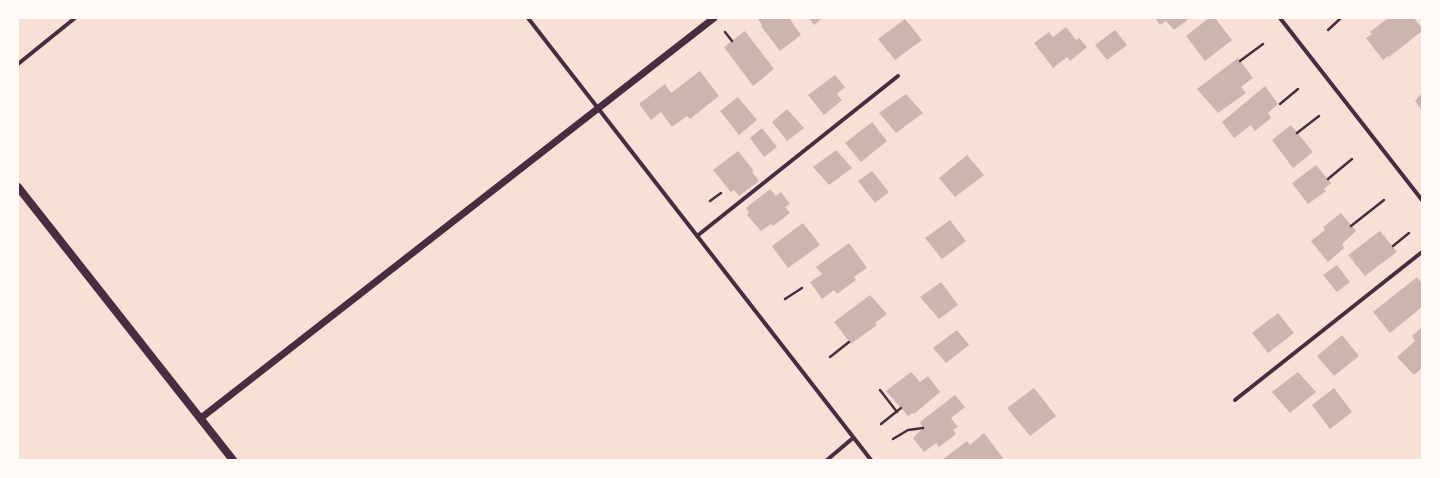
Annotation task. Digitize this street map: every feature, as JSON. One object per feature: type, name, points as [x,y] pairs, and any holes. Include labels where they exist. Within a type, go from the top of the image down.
[{"type":"main road","points":[[18,186],[233,460]]},
{"type":"street","points":[[18,64],[75,18]]},
{"type":"street","points":[[528,18],[597,109],[871,460]]},
{"type":"street","points":[[201,418],[714,18]]},
{"type":"street","points":[[1280,18],[1422,200]]},
{"type":"street","points":[[697,236],[898,76]]},
{"type":"street","points":[[1235,400],[1422,252]]},
{"type":"street","points":[[827,460],[853,438]]},
{"type":"path","points":[[1328,30],[1341,18]]},
{"type":"path","points":[[725,32],[732,41]]},
{"type":"path","points":[[1240,61],[1263,44]]},
{"type":"path","points":[[1280,104],[1298,89]]},
{"type":"path","points":[[1297,133],[1319,116]]},
{"type":"path","points":[[1328,179],[1352,159]]},
{"type":"path","points":[[710,202],[721,193]]},
{"type":"path","points":[[1351,226],[1384,200]]},
{"type":"path","points":[[1392,246],[1409,233]]},
{"type":"path","points":[[785,299],[802,288]]},
{"type":"path","points":[[830,357],[849,342]]},
{"type":"path","points":[[880,390],[897,412]]},
{"type":"path","points":[[881,424],[901,408]]},
{"type":"path","points":[[893,439],[908,430],[923,428]]},
{"type":"building","points":[[789,18],[801,35],[780,51],[761,26],[762,25],[758,19]]},
{"type":"building","points":[[809,18],[823,18],[814,25]]},
{"type":"building","points":[[1155,18],[1190,18],[1174,30],[1166,21],[1160,25]]},
{"type":"building","points":[[1209,18],[1215,18],[1232,40],[1205,61],[1186,36]]},
{"type":"building","points":[[1388,18],[1414,18],[1422,28],[1422,31],[1383,60],[1366,38],[1372,34],[1370,32]]},
{"type":"building","points":[[905,19],[922,40],[895,60],[878,39]]},
{"type":"building","points":[[1066,27],[1076,40],[1079,38],[1087,47],[1070,61],[1067,57],[1053,68],[1034,43],[1049,32],[1053,37]]},
{"type":"building","points":[[1115,30],[1127,45],[1107,60],[1095,45]]},
{"type":"building","points":[[745,31],[774,69],[753,86],[724,47]]},
{"type":"building","points":[[1238,58],[1253,78],[1241,87],[1246,93],[1218,113],[1197,89]]},
{"type":"building","points":[[700,71],[719,96],[690,119],[687,116],[672,127],[661,112],[651,120],[639,104],[665,84],[671,93]]},
{"type":"building","points":[[835,75],[845,87],[837,94],[842,100],[824,115],[808,95]]},
{"type":"building","points":[[1265,86],[1278,104],[1268,113],[1271,118],[1255,131],[1251,125],[1234,138],[1222,122]]},
{"type":"building","points":[[1422,93],[1422,111],[1415,101]]},
{"type":"building","points":[[906,94],[923,113],[896,133],[879,113]]},
{"type":"building","points":[[738,97],[757,120],[739,135],[720,111]]},
{"type":"building","points":[[787,109],[804,128],[787,141],[772,122]]},
{"type":"building","points":[[872,122],[887,141],[861,162],[845,143]]},
{"type":"building","points":[[1291,125],[1313,152],[1293,168],[1272,140]]},
{"type":"building","points":[[762,128],[777,147],[764,157],[750,138]]},
{"type":"building","points":[[836,150],[852,168],[829,185],[813,167]]},
{"type":"building","points":[[738,151],[754,171],[752,172],[759,181],[739,196],[734,190],[731,192],[713,170]]},
{"type":"building","points":[[967,155],[984,175],[955,197],[939,178]]},
{"type":"building","points":[[1316,165],[1331,183],[1324,189],[1326,191],[1308,204],[1292,183]]},
{"type":"building","points":[[872,171],[889,192],[875,203],[858,181]]},
{"type":"building","points":[[770,189],[776,196],[781,192],[790,204],[785,207],[790,213],[773,226],[771,224],[761,231],[747,215],[749,213],[746,208]]},
{"type":"building","points":[[1341,213],[1356,231],[1342,244],[1344,248],[1328,262],[1311,241],[1325,230],[1323,227]]},
{"type":"building","points":[[950,220],[966,241],[942,259],[925,238]]},
{"type":"building","points":[[803,223],[820,245],[788,268],[772,246]]},
{"type":"building","points":[[1380,231],[1397,252],[1365,276],[1348,255]]},
{"type":"building","points":[[849,243],[867,268],[854,277],[856,280],[837,294],[834,290],[822,299],[810,282],[822,274],[816,267]]},
{"type":"building","points":[[1337,265],[1350,282],[1337,292],[1323,275]]},
{"type":"building","points":[[1417,277],[1422,283],[1422,307],[1390,333],[1373,312]]},
{"type":"building","points":[[941,282],[958,305],[939,319],[920,297]]},
{"type":"building","points":[[870,295],[887,314],[875,323],[877,325],[851,344],[834,322]]},
{"type":"building","points":[[1278,313],[1294,333],[1268,353],[1252,333]]},
{"type":"building","points":[[1422,327],[1422,368],[1414,375],[1397,357],[1415,341],[1412,336]]},
{"type":"building","points":[[957,330],[969,345],[946,363],[933,348]]},
{"type":"building","points":[[1342,335],[1359,356],[1334,376],[1317,356]]},
{"type":"building","points":[[911,372],[920,382],[928,376],[940,392],[914,414],[913,413],[908,416],[886,391]]},
{"type":"building","points":[[1298,372],[1316,392],[1290,413],[1272,392]]},
{"type":"building","points":[[1034,388],[1056,416],[1030,436],[1007,408]]},
{"type":"building","points":[[1334,388],[1352,412],[1330,429],[1312,405]]},
{"type":"building","points":[[955,395],[965,407],[951,418],[958,427],[953,430],[956,434],[939,447],[936,443],[924,452],[913,438],[923,428],[920,422]]},
{"type":"building","points":[[984,433],[1003,458],[1000,460],[942,460],[967,441],[970,445]]}]
